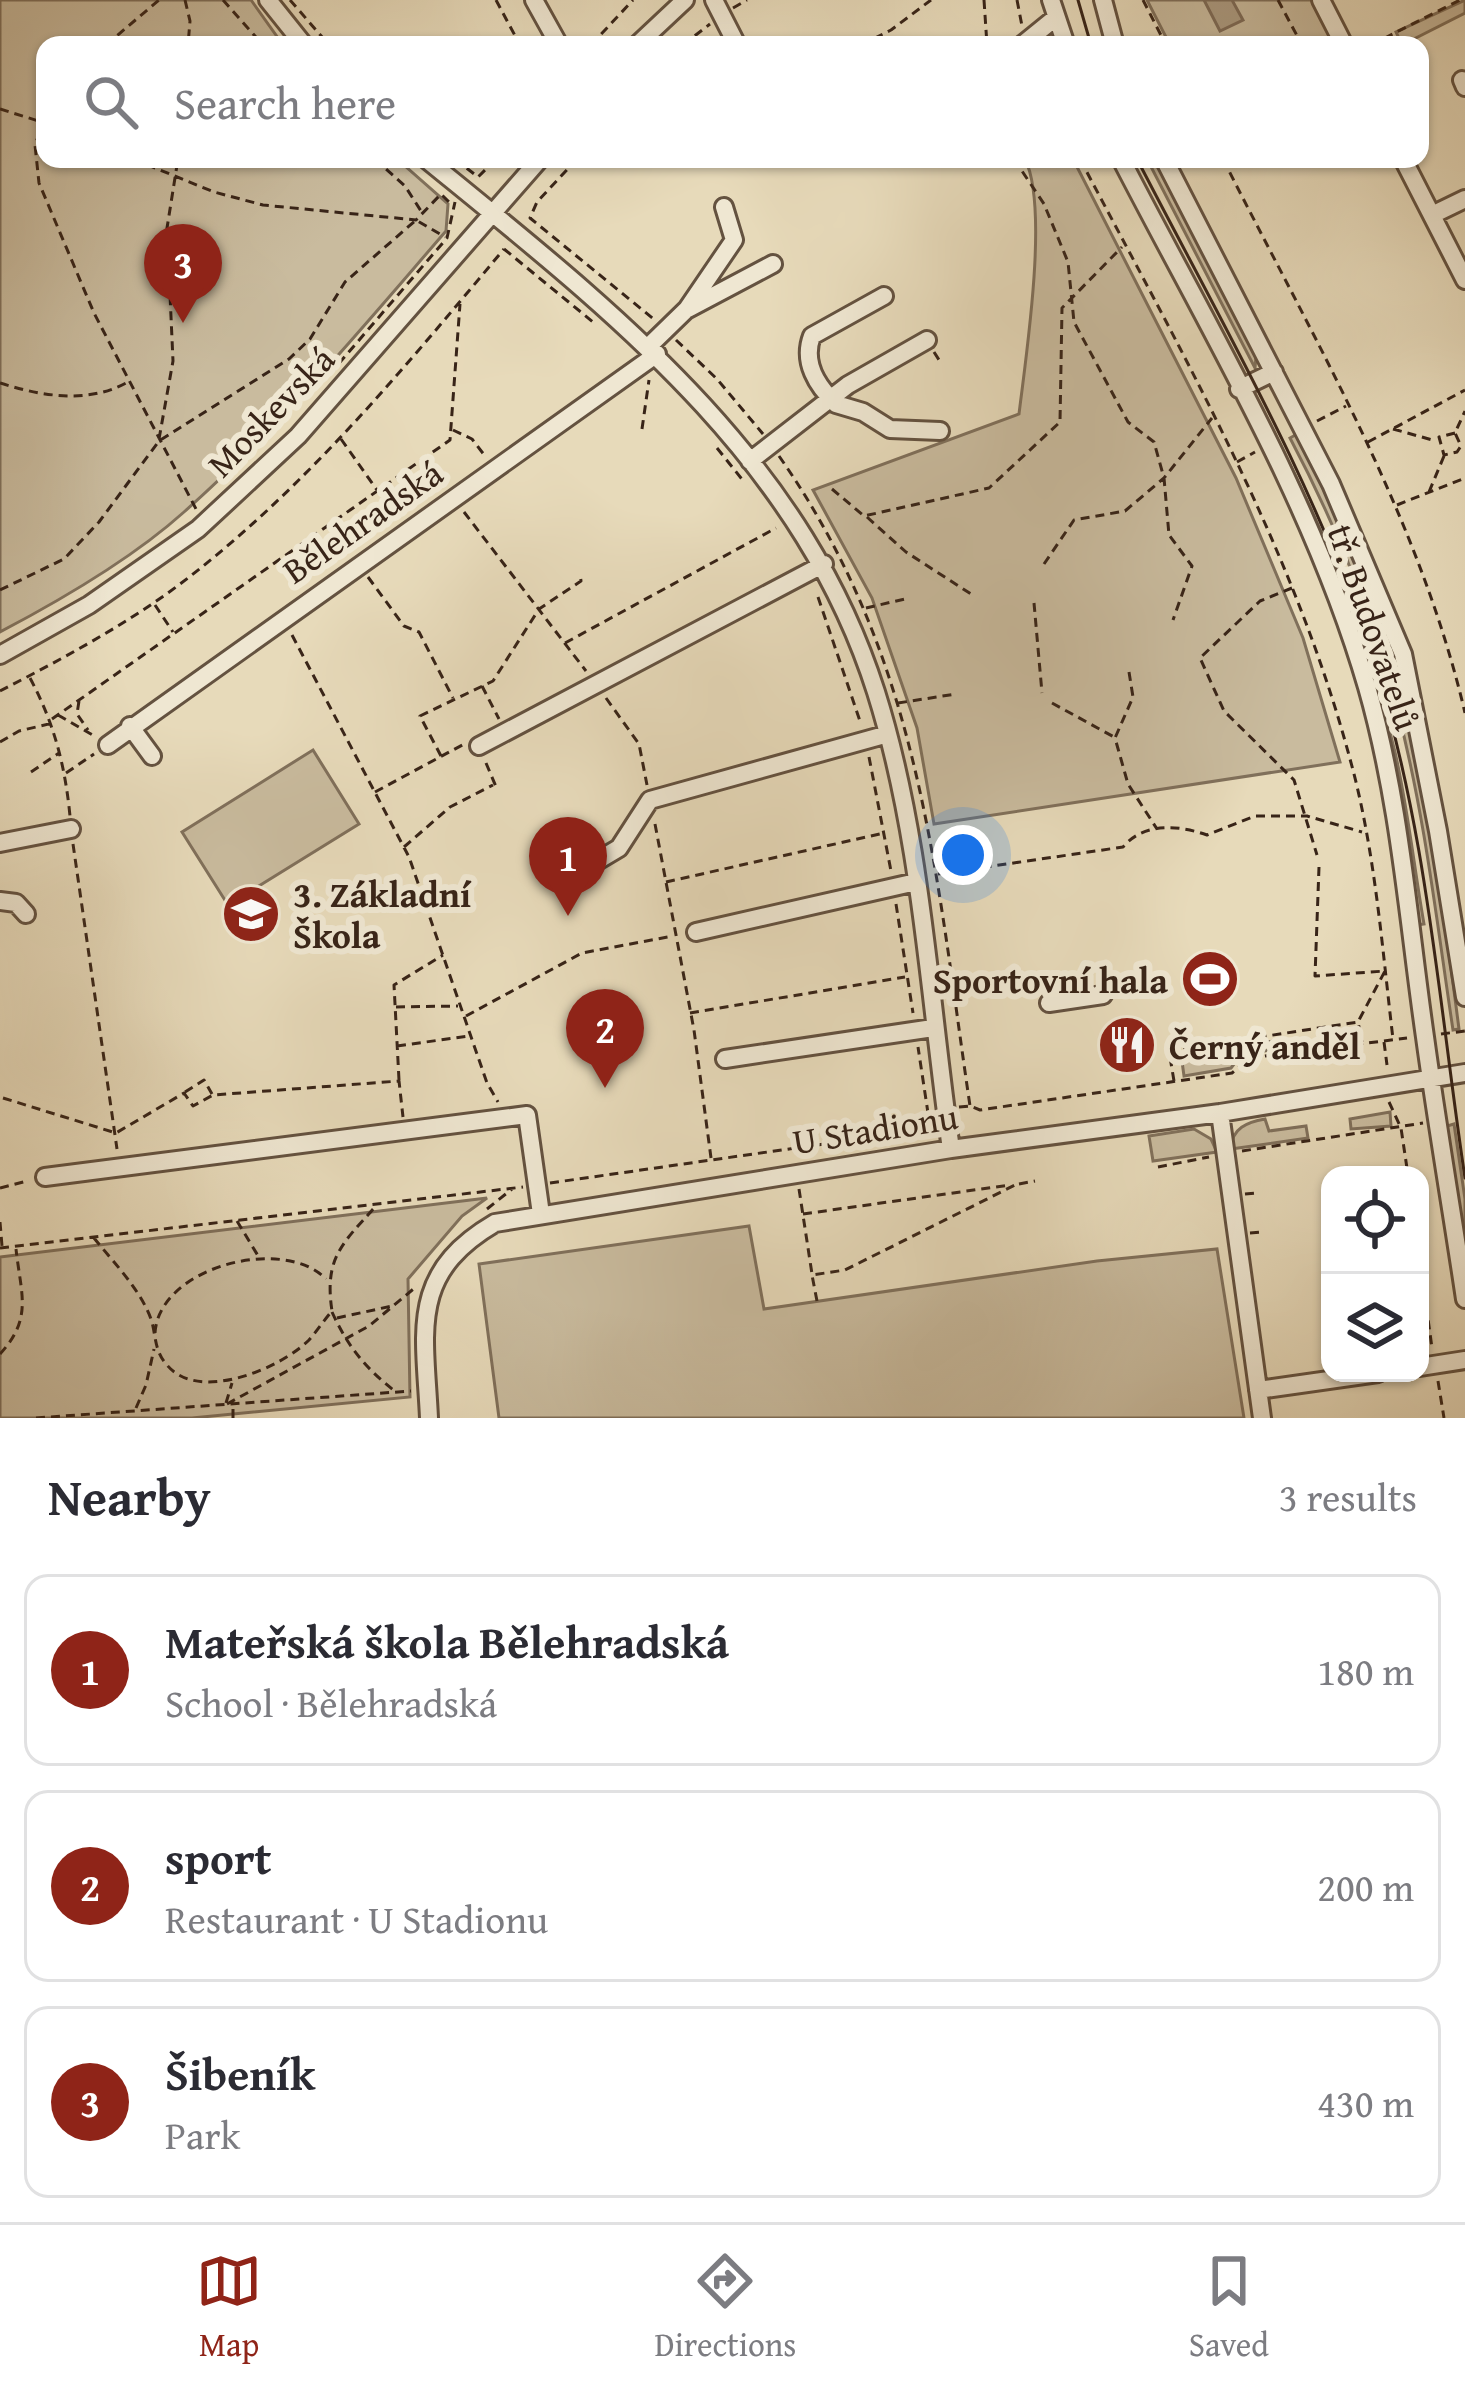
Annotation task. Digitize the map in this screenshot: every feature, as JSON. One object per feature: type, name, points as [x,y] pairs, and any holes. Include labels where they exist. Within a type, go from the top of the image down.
[{"type":"street","points":[[268,0],[297,36]]},
{"type":"street","points":[[533,0],[554,36]]},
{"type":"street","points":[[647,36],[685,0]]},
{"type":"street","points":[[714,0],[732,36]]},
{"type":"street","points":[[1051,0],[1062,36]]},
{"type":"street","points":[[1102,0],[1112,36]]},
{"type":"street","points":[[1321,0],[1339,36]]},
{"type":"street","points":[[1034,36],[1054,19]]},
{"type":"street","points":[[437,168],[653,350],[750,461],[824,564],[860,645],[887,734],[916,882],[924,949],[925,1030],[951,1149]]},
{"type":"street","name":"Moskevská","points":[[0,655],[89,605],[198,530],[298,436],[532,168]]},
{"type":"street","name":"tř. Budovatelů","points":[[1126,168],[1319,552],[1366,686],[1403,858],[1465,1299]]},
{"type":"street","name":"tř. Budovatelů","points":[[1169,168],[1331,484],[1403,654],[1465,997]]},
{"type":"street","points":[[1407,168],[1465,280]]},
{"type":"street","points":[[1432,215],[1465,199]]},
{"type":"street","points":[[687,309],[734,240],[724,207]]},
{"type":"street","points":[[687,309],[773,263]]},
{"type":"street","points":[[884,296],[812,336],[807,357],[830,399],[890,429],[940,431]]},
{"type":"street","name":"Bělehradská","points":[[108,745],[641,366],[665,329],[687,309]]},
{"type":"street","points":[[750,461],[830,399],[927,340]]},
{"type":"street","points":[[1239,389],[1274,372]]},
{"type":"street","points":[[479,746],[824,564]]},
{"type":"street","points":[[130,726],[152,756]]},
{"type":"street","points":[[582,870],[620,848],[650,800],[887,734]]},
{"type":"street","points":[[0,843],[71,829]]},
{"type":"street","points":[[696,932],[916,882]]},
{"type":"street","points":[[0,902],[16,903],[26,914]]},
{"type":"street","points":[[924,949],[946,945]]},
{"type":"street","points":[[1049,1003],[1103,995]]},
{"type":"street","points":[[724,1059],[925,1030]]},
{"type":"street","name":"U Stadionu","points":[[429,1418],[424,1310],[450,1255],[495,1223],[1465,1073]]},
{"type":"street","points":[[1220,1113],[1262,1418]]},
{"type":"street","points":[[45,1177],[527,1115],[541,1214]]},
{"type":"street","points":[[1429,1366],[1465,1360]]},
{"type":"street","points":[[1258,1390],[1321,1381]]},
{"type":"path","points":[[117,36],[159,0]]},
{"type":"path","points":[[184,0],[189,36]]},
{"type":"path","points":[[223,0],[254,36]]},
{"type":"path","points":[[290,0],[321,36]]},
{"type":"path","points":[[496,0],[515,36]]},
{"type":"path","points":[[599,36],[633,0]]},
{"type":"path","points":[[879,36],[931,0]]},
{"type":"path","points":[[984,0],[986,36]]},
{"type":"path","points":[[1017,0],[1024,36]]},
{"type":"path","points":[[1143,0],[1161,36]]},
{"type":"path","points":[[1278,0],[1297,36]]},
{"type":"path","points":[[1389,36],[1460,0]]},
{"type":"path","points":[[0,109],[36,119]]},
{"type":"path","points":[[37,168],[39,183],[94,313],[196,509]]},
{"type":"path","points":[[156,168],[263,205],[416,220],[448,235],[323,381]]},
{"type":"path","points":[[159,441],[173,361],[167,228],[178,168]]},
{"type":"path","points":[[385,168],[405,186],[422,213]]},
{"type":"path","points":[[569,168],[537,202],[530,218],[665,329],[717,379],[771,444],[810,502],[866,608],[900,702],[936,874],[970,1106],[980,1110],[1232,1073],[1250,1058],[1410,1037]]},
{"type":"path","points":[[1020,168],[1044,204],[1068,262],[1074,322],[1128,422],[1154,442],[1164,478],[1169,535],[1192,566],[1173,620]]},
{"type":"path","points":[[1085,168],[1213,416],[1294,587],[1352,764],[1393,1039]]},
{"type":"path","points":[[1228,168],[1396,506],[1452,655],[1465,713]]},
{"type":"path","points":[[0,590],[64,559],[99,522],[159,441],[289,359],[310,339],[345,281],[441,194],[453,205]]},
{"type":"path","points":[[864,516],[989,488],[1060,422],[1062,308],[1125,244]]},
{"type":"path","points":[[0,691],[153,603],[247,529],[341,438],[504,249],[604,331]]},
{"type":"path","points":[[0,742],[52,721],[450,440],[460,302]]},
{"type":"path","points":[[641,366],[663,387]]},
{"type":"path","points":[[0,383],[30,392],[79,397],[112,391],[129,382]]},
{"type":"path","points":[[642,429],[648,388]]},
{"type":"path","points":[[1366,442],[1465,390]]},
{"type":"path","points":[[1455,433],[1465,411]]},
{"type":"path","points":[[1044,564],[1074,520],[1124,511],[1164,478],[1213,416]]},
{"type":"path","points":[[1393,428],[1437,441],[1444,454]]},
{"type":"path","points":[[453,430],[472,439],[490,462]]},
{"type":"path","points":[[1437,441],[1444,433],[1455,433]]},
{"type":"path","points":[[1444,454],[1463,446],[1455,433]]},
{"type":"path","points":[[341,438],[378,491]]},
{"type":"path","points":[[712,442],[746,483]]},
{"type":"path","points":[[1428,493],[1444,454]]},
{"type":"path","points":[[1396,506],[1465,478]]},
{"type":"path","points":[[832,489],[906,552],[971,594]]},
{"type":"path","points":[[458,504],[639,744],[690,1013],[711,1160]]},
{"type":"path","points":[[565,643],[778,527]]},
{"type":"path","points":[[359,563],[404,626],[419,632],[454,700]]},
{"type":"path","points":[[0,1222],[1,1248],[538,1185],[915,1131],[928,1113],[925,1030],[907,977],[886,832],[866,738],[831,628],[806,573]]},
{"type":"path","points":[[441,756],[420,716],[493,681],[539,609],[581,581],[580,574]]},
{"type":"path","points":[[1294,587],[1260,601],[1200,658],[1225,711],[1294,780],[1317,855]]},
{"type":"path","points":[[866,608],[909,598]]},
{"type":"path","points":[[153,603],[174,634]]},
{"type":"path","points":[[1034,603],[1042,693]]},
{"type":"path","points":[[282,618],[404,847],[487,1084],[507,1118]]},
{"type":"path","points":[[1129,672],[1132,698],[1115,738],[1128,784],[1157,829]]},
{"type":"path","points":[[29,676],[52,721],[66,773],[119,1168]]},
{"type":"path","points":[[482,686],[506,731]]},
{"type":"path","points":[[900,702],[956,694]]},
{"type":"path","points":[[79,700],[77,714],[91,734]]},
{"type":"path","points":[[1052,703],[1115,738]]},
{"type":"path","points":[[58,715],[108,745],[66,773]]},
{"type":"path","points":[[375,793],[471,740],[479,746],[496,786],[450,807],[404,847]]},
{"type":"path","points":[[31,772],[61,752]]},
{"type":"path","points":[[936,874],[1123,847],[1132,836],[1180,825],[1207,835],[1255,816],[1307,816],[1364,833]]},
{"type":"path","points":[[665,882],[886,832]]},
{"type":"path","points":[[1319,867],[1315,976],[1384,970]]},
{"type":"path","points":[[464,1017],[582,953],[676,936]]},
{"type":"path","points":[[404,1131],[394,985],[443,955]]},
{"type":"path","points":[[1363,1043],[1358,1022],[1384,970]]},
{"type":"path","points":[[690,1013],[907,977]]},
{"type":"path","points":[[395,1007],[460,1006]]},
{"type":"path","points":[[1174,1082],[1169,1051],[1358,1022]]},
{"type":"path","points":[[397,1046],[471,1036]]},
{"type":"path","points":[[1384,1040],[1387,1065]]},
{"type":"path","points":[[3,1097],[116,1133],[203,1080],[213,1096]]},
{"type":"path","points":[[184,1093],[193,1106],[213,1096],[399,1082]]},
{"type":"path","points":[[1390,1102],[1401,1128],[1407,1166]]},
{"type":"path","points":[[1158,1166],[1424,1122]]},
{"type":"path","points":[[797,1175],[817,1301]]},
{"type":"path","points":[[0,1188],[45,1177]]},
{"type":"path","points":[[803,1214],[1035,1181]]},
{"type":"path","points":[[812,1275],[844,1270],[1016,1184]]},
{"type":"path","points":[[479,1215],[513,1188]]},
{"type":"path","points":[[378,1204],[343,1244],[327,1281],[332,1311],[345,1339],[369,1371],[396,1392]]},
{"type":"path","points":[[237,1220],[260,1260]]},
{"type":"path","points":[[92,1237],[140,1301],[166,1365],[185,1380],[203,1384],[234,1380],[291,1354],[332,1311]]},
{"type":"path","points":[[0,1354],[19,1333],[22,1310],[16,1246]]},
{"type":"path","points":[[134,1411],[146,1384],[156,1322],[177,1287],[200,1274],[279,1259],[307,1265],[327,1281]]},
{"type":"path","points":[[225,1404],[345,1339],[414,1290],[423,1276]]},
{"type":"path","points":[[335,1318],[395,1305]]},
{"type":"path","points":[[1429,1372],[1444,1418]]},
{"type":"path","points":[[225,1404],[234,1380]]},
{"type":"path","points":[[36,1418],[428,1390]]},
{"type":"path","points":[[233,1404],[233,1418]]},
{"type":"shaded area","points":[[0,0],[251,0],[277,36],[36,36],[36,168],[407,168],[448,204],[446,231],[254,446],[164,529],[119,562],[0,632]]},
{"type":"shaded area","points":[[1147,0],[1316,0],[1335,36],[1165,36]]},
{"type":"shaded area","points":[[1204,0],[1232,0],[1243,20],[1220,31]]},
{"type":"shaded area","points":[[1465,0],[1465,13],[1420,36],[1398,36],[1396,32]]},
{"type":"shaded area","points":[[1028,168],[1078,168],[1236,478],[1303,638],[1340,762],[934,824],[917,728],[872,598],[813,490],[1019,414],[1035,245]]},
{"type":"shaded area","points":[[1152,168],[1160,168],[1165,177],[1256,357],[1255,368]]},
{"type":"shaded area","points":[[1297,434],[1359,569],[1396,674],[1431,828],[1459,1029],[1453,1030],[1423,830],[1398,712],[1352,572],[1290,438]]},
{"type":"shaded area","points":[[1279,443],[1331,556],[1373,672],[1400,773],[1424,924],[1416,925],[1382,732],[1273,446]]},
{"type":"shaded area","points":[[313,750],[359,824],[228,905],[182,832]]},
{"type":"shaded area","points":[[1281,1040],[1282,1048],[1241,1055],[1231,1068],[1184,1076],[1181,1054]]},
{"type":"shaded area","points":[[1390,1112],[1391,1126],[1351,1129],[1350,1119]]},
{"type":"shaded area","points":[[1265,1119],[1269,1131],[1306,1126],[1308,1138],[1231,1149],[1237,1131]]},
{"type":"shaded area","points":[[1454,1124],[1465,1199],[1465,1246],[1447,1126]]},
{"type":"shaded area","points":[[1194,1129],[1211,1139],[1217,1152],[1153,1161],[1149,1136]]},
{"type":"shaded area","points":[[487,1198],[462,1216],[408,1279],[410,1397],[192,1418],[0,1418],[0,1257]]},
{"type":"shaded area","points":[[749,1226],[764,1309],[1097,1261],[1217,1249],[1244,1418],[499,1418],[479,1264]]},
{"type":"tram line","points":[[1078,0],[1088,36]]},
{"type":"tram line","points":[[1142,168],[1295,467],[1373,660],[1419,851],[1465,1178]]},
{"type":"place","name":"Šibeník","points":[[183,323]]},
{"type":"place","name":"3. Základní Škola","points":[[251,914]]},
{"type":"place","name":"Mateřská škola Bělehradská","points":[[568,916]]},
{"type":"place","name":"Sportovní hala","points":[[1210,979]]},
{"type":"place","name":"Černý anděl","points":[[1127,1045]]},
{"type":"place","name":"sport","points":[[605,1088]]}]
